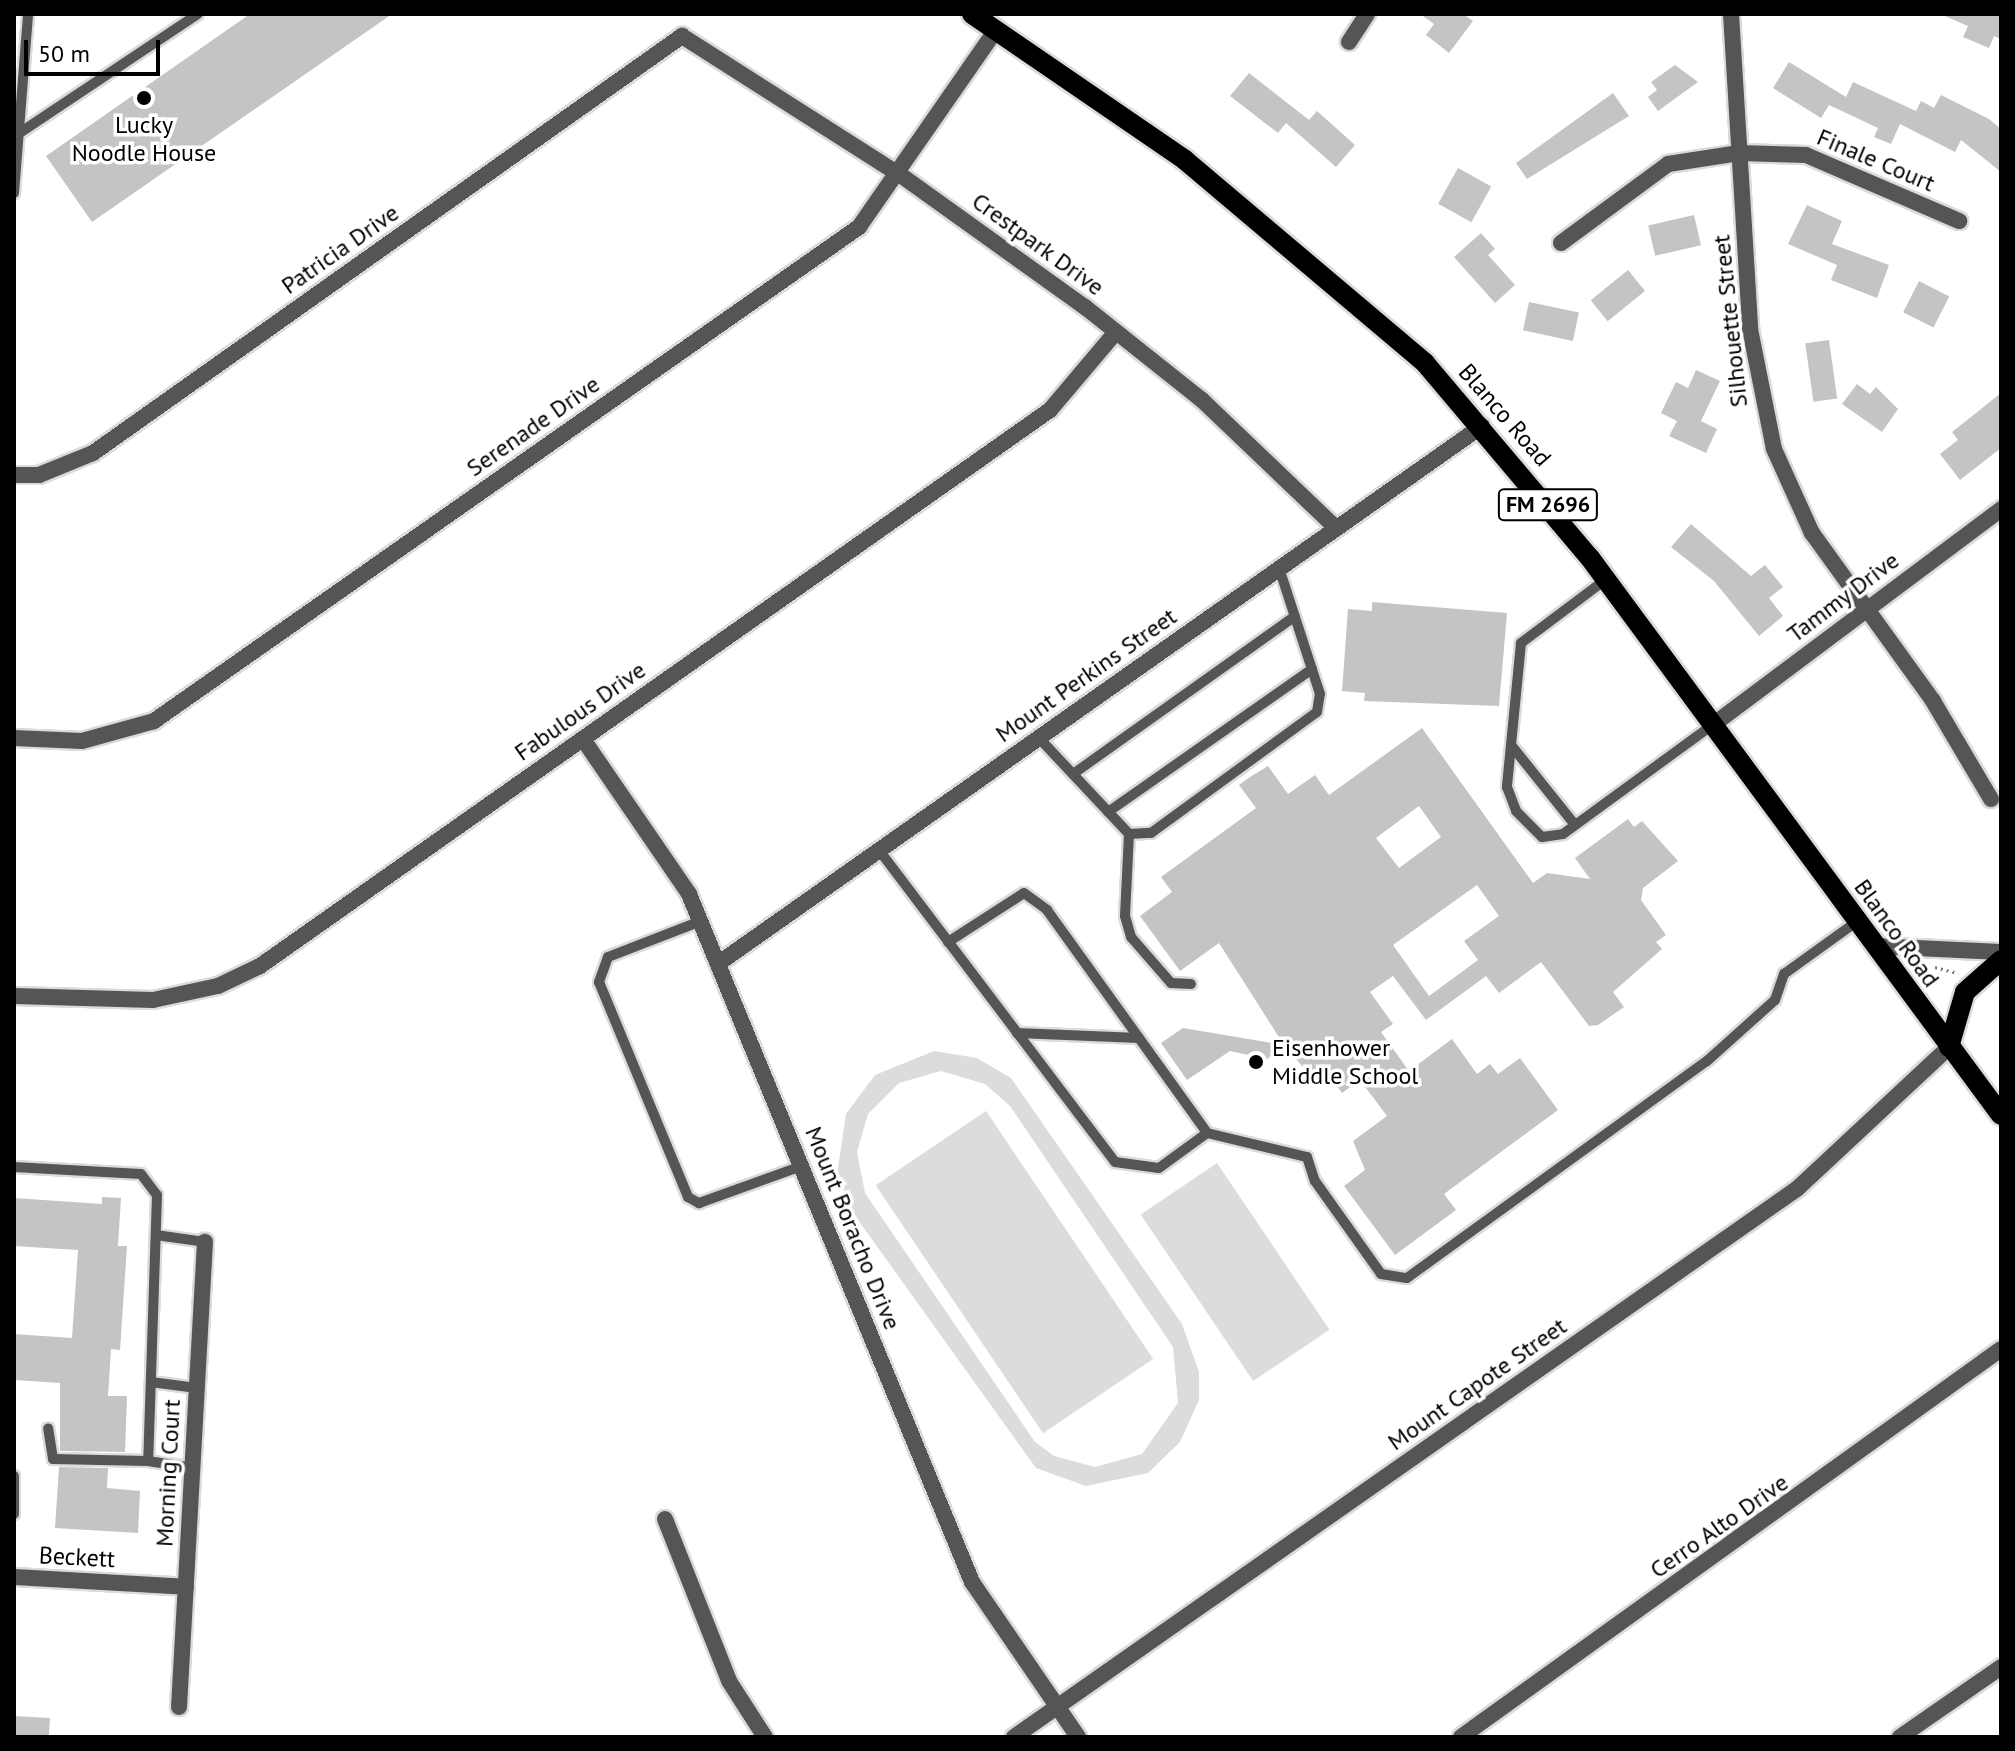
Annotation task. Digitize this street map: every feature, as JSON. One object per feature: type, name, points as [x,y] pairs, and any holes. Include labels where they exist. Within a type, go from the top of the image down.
[{"type":"main road","name":"Blanco Road","points":[[972,14],[1185,160],[1293,248],[1425,363],[1482,426],[1605,580],[2000,1113]]},
{"type":"main road","points":[[1949,1047],[1965,992],[2001,960]]},
{"type":"street","points":[[1349,42],[1367,14]]},
{"type":"street","name":"Silhouette Street","points":[[1731,14],[1758,394],[1796,502],[1991,799]]},
{"type":"street","name":"Serenade Drive","points":[[14,738],[82,741],[154,721],[859,227],[899,174],[996,30]]},
{"type":"street","name":"Crestpark Drive","points":[[682,36],[899,174],[1116,332],[1224,419],[1336,528]]},
{"type":"street","name":"Patricia Drive","points":[[14,475],[39,475],[93,453],[682,36]]},
{"type":"street","name":"Finale Court","points":[[1561,243],[1668,164],[1739,153],[1806,155],[1959,221]]},
{"type":"street","name":"Fabulous Drive","points":[[14,996],[153,1000],[240,977],[1050,410],[1116,332]]},
{"type":"street","name":"Mount Perkins Street","points":[[719,963],[1482,426]]},
{"type":"street","name":"Tammy Drive","points":[[1714,724],[2001,509]]},
{"type":"street","name":"Mount Boracho Drive","points":[[583,739],[673,867],[701,921],[972,1582],[1078,1737]]},
{"type":"street","points":[[1874,946],[2001,952]]},
{"type":"street","name":"Mount Capote Street","points":[[1014,1737],[1798,1188],[1949,1047]]},
{"type":"street","name":"Morning Court","points":[[179,1707],[205,1242]]},
{"type":"street","name":"Cerro Alto Drive","points":[[1461,1737],[2001,1349]]},
{"type":"street","points":[[665,1519],[729,1681],[765,1737]]},
{"type":"street","name":"Beckett","points":[[14,1577],[186,1587]]},
{"type":"street","points":[[1900,1737],[2001,1667]]},
{"type":"lane","points":[[14,193],[28,14]]},
{"type":"lane","points":[[18,134],[198,14]]},
{"type":"lane","points":[[1129,834],[1151,833],[1317,712],[1312,669],[1279,568]]},
{"type":"lane","points":[[1605,580],[1521,643],[1507,787],[1516,811],[1542,837],[1575,825],[1714,724]]},
{"type":"lane","points":[[1073,774],[1295,616]]},
{"type":"lane","points":[[1108,812],[1312,669]]},
{"type":"lane","points":[[1039,738],[1129,834],[1125,916],[1131,937],[1171,983],[1191,984]]},
{"type":"lane","points":[[1511,745],[1575,825]]},
{"type":"lane","points":[[879,850],[1115,1162],[1159,1168],[1207,1133]]},
{"type":"lane","points":[[948,942],[1024,893],[1047,910],[1207,1133],[1307,1157],[1315,1181],[1381,1274],[1407,1278],[1707,1061],[1775,1000],[1784,974],[1856,922]]},
{"type":"lane","points":[[701,921],[608,957],[599,982],[688,1197],[699,1203],[802,1166]]},
{"type":"lane","points":[[1017,1033],[1139,1038]]},
{"type":"lane","points":[[14,1167],[141,1174],[157,1195],[148,1461]]},
{"type":"lane","points":[[156,1235],[205,1242]]},
{"type":"lane","points":[[151,1382],[197,1388]]},
{"type":"lane","points":[[48,1428],[53,1459],[148,1461],[193,1468]]},
{"type":"lane","points":[[14,1476],[14,1514]]},
{"type":"path","points":[[1934,966],[1937,971]]},
{"type":"path","points":[[1931,971],[1965,975]]},
{"type":"shaded area","points":[[934,1051],[977,1058],[1011,1078],[1182,1324],[1199,1372],[1199,1400],[1180,1442],[1148,1473],[1086,1486],[1036,1468],[853,1213],[837,1174],[846,1114],[875,1075]],"holes":[[[941,1071],[985,1084],[1010,1106],[1173,1347],[1178,1403],[1142,1454],[1095,1467],[1054,1456],[1035,1442],[865,1193],[857,1152],[868,1114],[899,1083]]]},
{"type":"shaded area","points":[[986,1111],[1153,1359],[1043,1433],[876,1185]]},
{"type":"shaded area","points":[[1217,1163],[1329,1330],[1253,1381],[1141,1214]]},
{"type":"building","points":[[250,14],[392,14],[92,222],[46,156]]},
{"type":"building","points":[[1420,14],[1463,14],[1473,21],[1449,53],[1426,35],[1434,24]]},
{"type":"building","points":[[1940,14],[2001,14],[2001,39],[1994,36],[1989,48],[1963,37],[1968,26]]},
{"type":"building","points":[[1789,62],[1846,97],[1853,82],[1916,111],[1921,101],[1934,108],[1941,95],[1989,119],[2001,129],[2001,172],[1961,140],[1955,152],[1900,124],[1891,144],[1874,137],[1878,128],[1829,105],[1821,118],[1773,88]]},
{"type":"building","points":[[1675,65],[1698,82],[1658,111],[1648,97],[1657,90],[1651,82]]},
{"type":"building","points":[[1249,73],[1309,120],[1317,111],[1355,145],[1336,167],[1286,123],[1278,133],[1230,96]]},
{"type":"building","points":[[1613,93],[1629,116],[1527,179],[1516,163]]},
{"type":"building","points":[[1458,168],[1491,186],[1471,222],[1438,204]]},
{"type":"building","points":[[1807,205],[1842,221],[1832,244],[1889,265],[1877,298],[1831,280],[1837,265],[1788,244]]},
{"type":"building","points":[[1694,215],[1701,245],[1655,256],[1648,226]]},
{"type":"building","points":[[1481,233],[1495,249],[1488,255],[1515,285],[1495,303],[1454,257]]},
{"type":"building","points":[[1628,270],[1645,291],[1608,321],[1591,300]]},
{"type":"building","points":[[1919,281],[1949,296],[1933,328],[1903,312]]},
{"type":"building","points":[[1529,302],[1579,313],[1573,341],[1523,330]]},
{"type":"building","points":[[1829,340],[1837,398],[1813,402],[1805,343]]},
{"type":"building","points":[[1696,370],[1720,381],[1701,421],[1717,429],[1706,453],[1669,436],[1677,421],[1661,413],[1676,382],[1688,388]]},
{"type":"building","points":[[1857,384],[1870,394],[1876,387],[1898,409],[1882,432],[1842,404]]},
{"type":"building","points":[[2001,393],[2001,448],[1960,480],[1940,454],[1958,440],[1952,432]]},
{"type":"building","points":[[1691,524],[1751,576],[1765,565],[1783,587],[1769,598],[1783,616],[1759,636],[1714,581],[1671,547]]},
{"type":"building","points":[[1372,602],[1507,613],[1499,706],[1364,701],[1365,693],[1342,691],[1348,609],[1372,611]]},
{"type":"building","points":[[1422,728],[1533,883],[1547,873],[1590,879],[1575,858],[1628,819],[1634,827],[1642,821],[1678,861],[1643,888],[1641,900],[1666,935],[1656,942],[1662,949],[1613,992],[1624,1007],[1598,1025],[1589,1026],[1541,962],[1499,993],[1486,976],[1426,1020],[1393,976],[1370,992],[1393,1024],[1381,1032],[1409,1071],[1452,1039],[1477,1074],[1490,1064],[1498,1074],[1520,1058],[1558,1110],[1444,1194],[1456,1210],[1395,1255],[1344,1186],[1365,1170],[1353,1141],[1387,1116],[1360,1080],[1342,1093],[1326,1071],[1315,1080],[1284,1046],[1267,1059],[1230,1051],[1187,1080],[1161,1043],[1183,1028],[1284,1045],[1219,943],[1180,971],[1140,916],[1172,892],[1161,877],[1256,808],[1239,785],[1250,777],[1268,766],[1288,794],[1315,775],[1329,795]],"holes":[[[1419,806],[1441,837],[1399,868],[1376,838]],[[1477,885],[1499,916],[1464,941],[1478,960],[1429,996],[1393,945]]]},
{"type":"building","points":[[102,1197],[121,1198],[118,1246],[127,1246],[120,1350],[111,1349],[108,1396],[127,1396],[125,1452],[60,1451],[60,1383],[14,1380],[14,1334],[72,1338],[78,1250],[14,1246],[14,1198],[102,1204]]},
{"type":"building","points":[[59,1467],[108,1468],[107,1488],[140,1491],[138,1533],[55,1528]]},
{"type":"building","points":[[14,1716],[50,1718],[49,1737],[14,1737]]},
{"type":"place","name":"Lucky Noodle House","points":[[144,98]]},
{"type":"place","name":"Eisenhower Middle School","points":[[1256,1062]]}]
